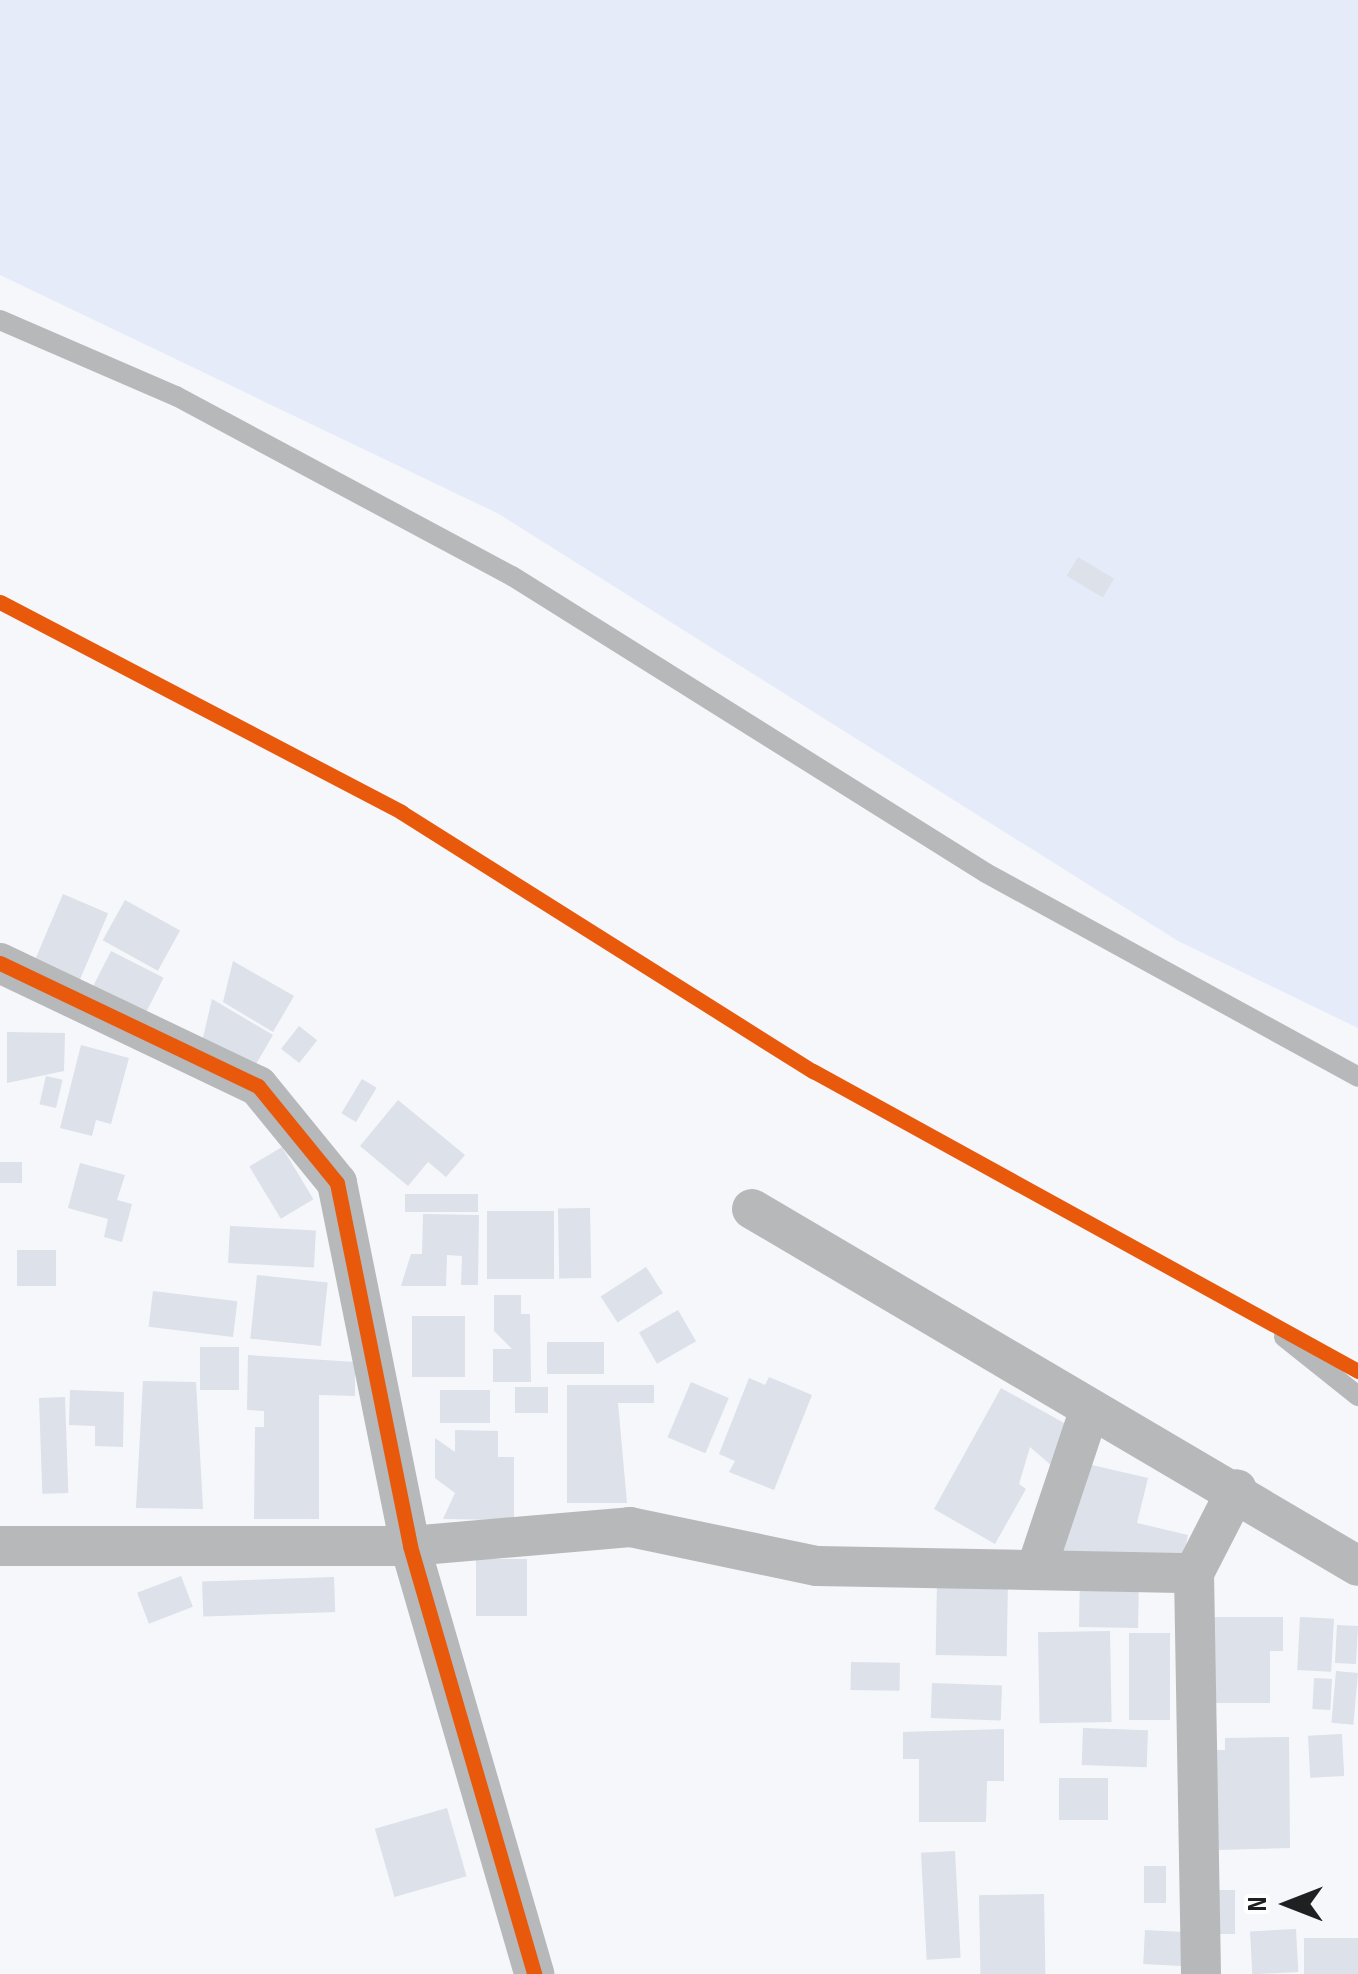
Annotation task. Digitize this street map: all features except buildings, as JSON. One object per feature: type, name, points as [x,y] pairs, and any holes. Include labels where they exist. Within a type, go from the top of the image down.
[{"type":"street","points":[[0,963],[258,1086],[338,1183],[410,1546],[534,1974]]},
{"type":"street","points":[[752,1209],[1088,1414],[1237,1488],[1358,1566]]},
{"type":"street","points":[[1037,1568],[1088,1414]]},
{"type":"street","points":[[1201,1974],[1194,1573],[1237,1488]]},
{"type":"street","points":[[0,1546],[410,1546],[630,1527],[818,1566],[1194,1573]]},
{"type":"lane","points":[[0,320],[176,396],[512,576],[986,873],[1358,1076]]},
{"type":"lane","points":[[1284,1337],[1358,1396]]},
{"type":"shaded area","points":[[0,0],[1358,0],[1358,1028],[1178,941],[499,514],[0,275]]},
{"type":"cycle path","points":[[0,602],[401,812],[813,1071],[1358,1371]]},
{"type":"cycle path","points":[[0,963],[258,1086],[337,1183],[410,1546],[534,1974]]}]
